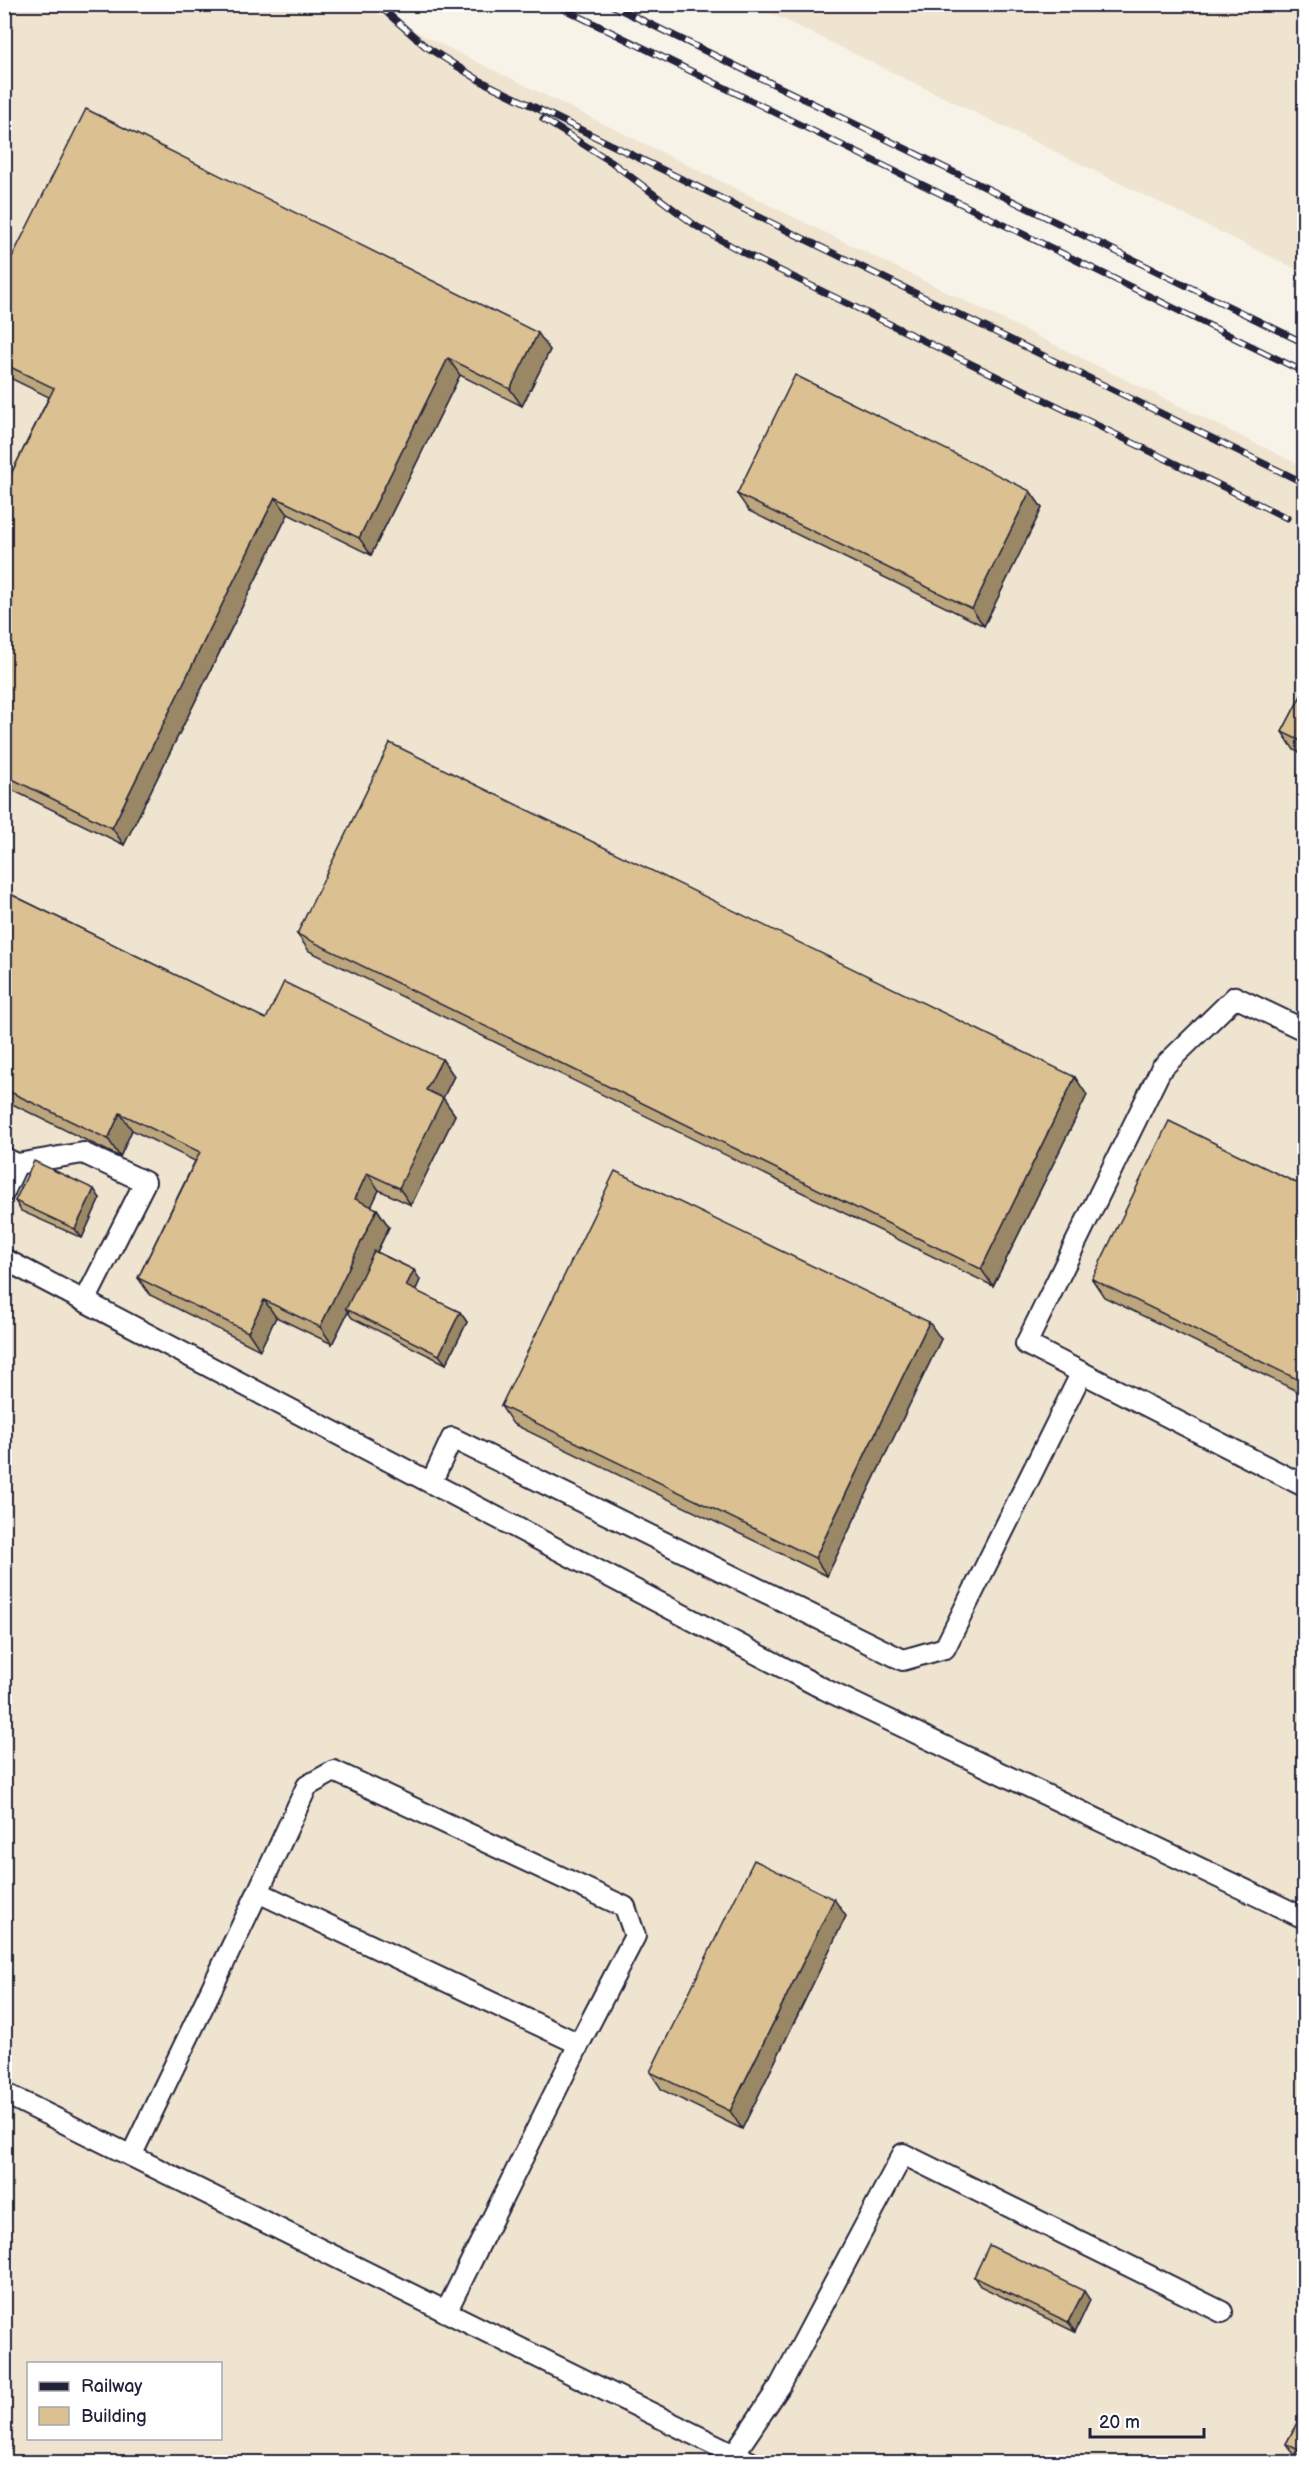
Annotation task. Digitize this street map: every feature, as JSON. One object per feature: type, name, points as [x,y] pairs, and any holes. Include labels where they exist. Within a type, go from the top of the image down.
[{"type":"lane","points":[[1305,1030],[1235,997],[1161,1069],[1026,1344],[1305,1486]]},
{"type":"lane","points":[[4,1192],[11,1161],[83,1153],[145,1182],[85,1301]]},
{"type":"lane","points":[[4,1259],[824,1689],[1305,1918]]},
{"type":"lane","points":[[431,1483],[452,1438],[903,1660],[945,1648],[1082,1372]]},
{"type":"lane","points":[[130,2156],[307,1786],[334,1771],[625,1907],[635,1936],[446,2312]]},
{"type":"lane","points":[[258,1892],[579,2044]]},
{"type":"lane","points":[[4,2093],[742,2458],[903,2154],[1222,2312]]},
{"type":"shaded area","points":[[5,5],[361,5],[1304,467],[1304,2462],[5,2462]]},
{"type":"shaded area","points":[[754,5],[1304,5],[1304,273]]},
{"type":"building","points":[[86,109],[538,333],[510,389],[448,358],[359,538],[275,497],[112,828],[4,775],[4,483],[6,484],[54,388],[4,364],[4,273]]},
{"type":"building","points":[[795,375],[1030,491],[972,609],[737,494]]},
{"type":"building","points":[[1305,688],[1305,743],[1282,732]]},
{"type":"building","points":[[390,743],[1075,1077],[981,1269],[297,934]]},
{"type":"building","points":[[4,891],[266,1019],[284,982],[442,1059],[426,1090],[443,1098],[399,1188],[367,1173],[355,1199],[377,1209],[320,1327],[264,1300],[248,1332],[138,1278],[200,1152],[120,1113],[108,1139],[4,1089]]},
{"type":"building","points":[[1169,1121],[1305,1187],[1305,1383],[1092,1279]]},
{"type":"building","points":[[34,1161],[94,1189],[75,1229],[15,1201]]},
{"type":"building","points":[[615,1171],[929,1322],[815,1558],[501,1406]]},
{"type":"building","points":[[374,1251],[414,1270],[406,1286],[460,1312],[439,1355],[346,1309]]},
{"type":"building","points":[[754,1860],[834,1899],[730,2111],[650,2072]]},
{"type":"building","points":[[989,2245],[1084,2291],[1068,2322],[974,2277]]},
{"type":"building","points":[[1305,2408],[1305,2453],[1286,2444]]},
{"type":"railway","points":[[377,4],[425,46],[479,80],[1304,483]]},
{"type":"railway","points":[[554,4],[1304,372]]},
{"type":"railway","points":[[609,4],[1304,343]]},
{"type":"railway","points":[[543,119],[610,161],[696,226],[744,253],[1287,518]]}]
